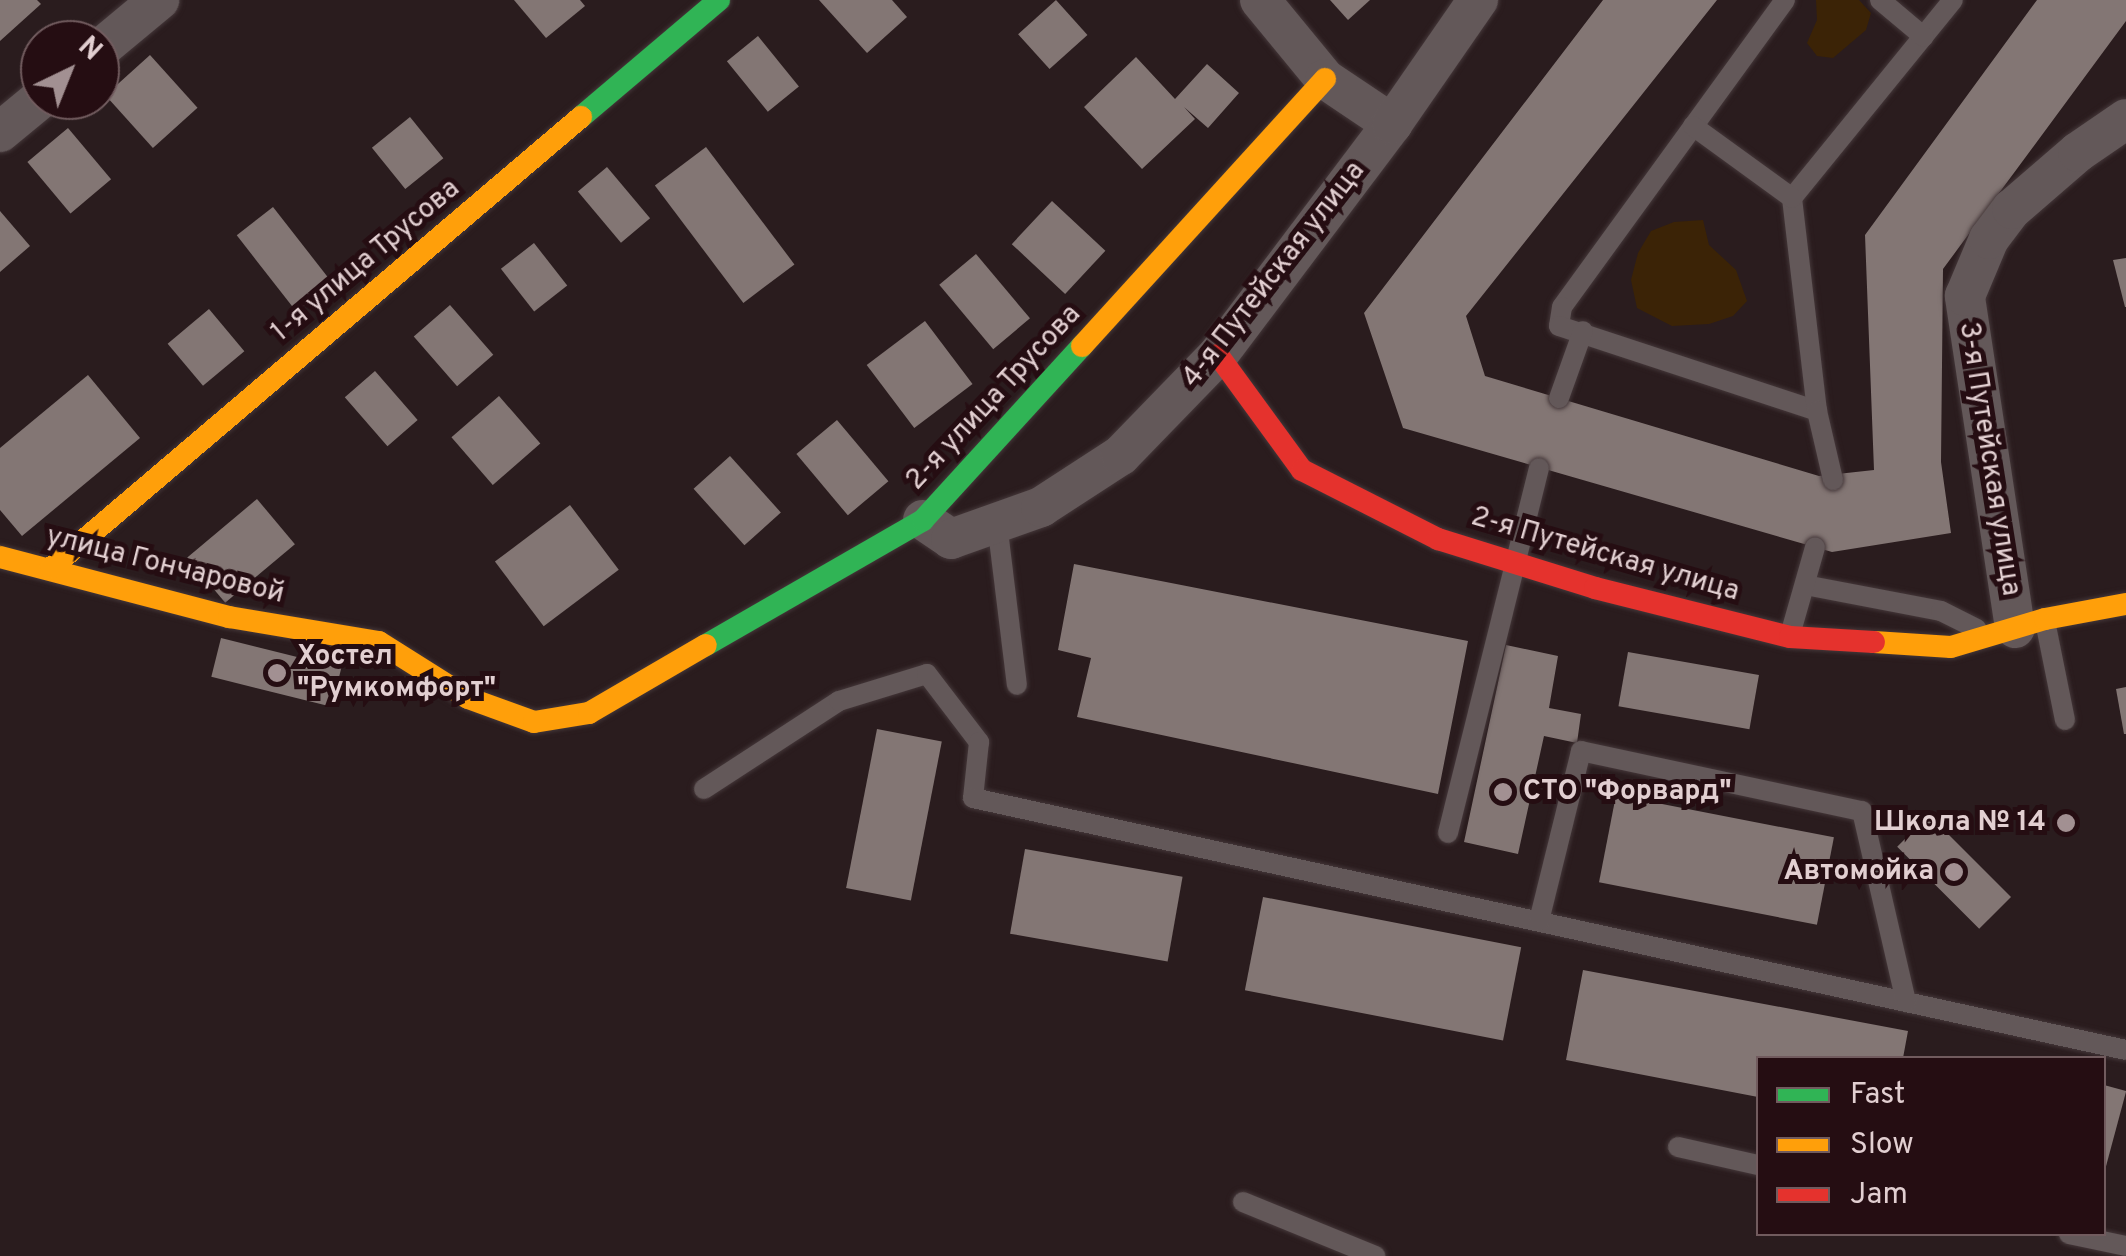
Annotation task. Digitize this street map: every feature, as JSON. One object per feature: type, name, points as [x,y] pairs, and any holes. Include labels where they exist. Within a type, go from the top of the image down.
[{"type":"street","points":[[120,32],[159,0]]},
{"type":"street","name":"1-я улица Трусова","points":[[51,568],[719,0]]},
{"type":"street","points":[[1260,0],[1325,79],[1392,124]]},
{"type":"street","name":"4-я Путейская улица","points":[[923,520],[951,540],[1041,507],[1121,455],[1218,354],[1392,124],[1478,0]]},
{"type":"street","name":"2-я улица Трусова","points":[[534,722],[589,713],[923,520],[1325,79]]},
{"type":"street","points":[[0,132],[20,115]]},
{"type":"street","name":"3-я Путейская улица","points":[[2017,628],[1965,296],[1989,239],[2012,209],[2078,152],[2126,119]]},
{"type":"street","name":"2-я Путейская улица","points":[[1218,354],[1302,470],[1438,538],[1513,562],[1790,637],[1951,647],[2126,604]]},
{"type":"street","name":"улица Гончаровой","points":[[0,557],[229,617],[379,642],[468,698],[534,722]]},
{"type":"lane","points":[[1785,0],[1562,307],[1559,326],[1817,411]]},
{"type":"lane","points":[[1880,0],[1924,36]]},
{"type":"lane","points":[[1834,480],[1817,411],[1792,198],[1952,0]]},
{"type":"lane","points":[[1693,126],[1792,198]]},
{"type":"lane","points":[[1559,398],[1583,331]]},
{"type":"lane","points":[[1448,833],[1539,468]]},
{"type":"lane","points":[[997,522],[1017,685]]},
{"type":"lane","points":[[1790,637],[1815,547]]},
{"type":"lane","points":[[1805,586],[2017,628],[2065,720]]},
{"type":"lane","points":[[704,789],[839,701],[927,674],[979,742],[973,798],[2126,1050]]},
{"type":"lane","points":[[1539,922],[1581,751],[1862,810],[1906,1002]]},
{"type":"lane","points":[[1678,1147],[1756,1164]]},
{"type":"lane","points":[[1242,1202],[1375,1256]]},
{"type":"lane","points":[[2078,1236],[2126,1246]]},
{"type":"shaded area","points":[[1816,0],[1859,0],[1871,13],[1866,30],[1833,58],[1817,56],[1807,43],[1817,20]]},
{"type":"shaded area","points":[[1703,220],[1709,245],[1736,270],[1747,301],[1733,316],[1709,324],[1672,326],[1637,308],[1631,280],[1638,253],[1651,231],[1674,222]]},
{"type":"building","points":[[0,0],[37,0],[41,4],[20,20],[0,41]]},
{"type":"building","points":[[514,0],[580,0],[585,6],[546,38]]},
{"type":"building","points":[[819,0],[892,0],[907,17],[867,53]]},
{"type":"building","points":[[1056,0],[1087,35],[1050,69],[1018,34]]},
{"type":"building","points":[[1330,0],[1370,0],[1348,20]]},
{"type":"building","points":[[1603,0],[1717,0],[1466,316],[1485,376],[1819,476],[1874,470],[1865,235],[2037,0],[2126,0],[2126,21],[1943,269],[1941,462],[1951,533],[1832,552],[1403,428],[1364,313]]},
{"type":"building","points":[[758,36],[799,87],[768,112],[727,61]]},
{"type":"building","points":[[150,55],[198,108],[153,148],[120,111],[120,82]]},
{"type":"building","points":[[1136,57],[1175,99],[1207,64],[1239,93],[1208,128],[1184,107],[1195,119],[1142,169],[1084,107]]},
{"type":"building","points":[[410,117],[443,158],[405,189],[372,148]]},
{"type":"building","points":[[68,128],[111,179],[70,213],[27,162]]},
{"type":"building","points":[[706,147],[794,264],[743,303],[655,186]]},
{"type":"building","points":[[607,167],[650,218],[621,243],[578,191]]},
{"type":"building","points":[[1052,201],[1105,251],[1065,294],[1012,244]]},
{"type":"building","points":[[273,207],[333,283],[296,312],[237,235]]},
{"type":"building","points":[[0,211],[30,246],[0,272]]},
{"type":"building","points":[[534,243],[567,286],[534,311],[501,269]]},
{"type":"building","points":[[976,254],[1030,318],[993,349],[939,285]]},
{"type":"building","points":[[2126,258],[2126,307],[2125,307],[2113,260]]},
{"type":"building","points":[[450,305],[493,355],[457,386],[414,336]]},
{"type":"building","points":[[209,309],[244,351],[203,386],[168,344]]},
{"type":"building","points":[[925,321],[973,384],[914,428],[867,365]]},
{"type":"building","points":[[375,371],[418,420],[387,446],[345,397]]},
{"type":"building","points":[[88,375],[140,438],[22,536],[0,510],[0,448]]},
{"type":"building","points":[[499,396],[540,444],[493,485],[451,437]]},
{"type":"building","points":[[837,420],[888,481],[848,515],[796,454]]},
{"type":"building","points":[[730,456],[781,512],[744,545],[694,489]]},
{"type":"building","points":[[257,499],[295,544],[225,603],[187,557]]},
{"type":"building","points":[[570,505],[619,570],[544,626],[495,562]]},
{"type":"building","points":[[1074,564],[1468,641],[1438,794],[1077,717],[1091,658],[1058,650]]},
{"type":"building","name":"Хостел \"Румкомфорт\"","points":[[221,638],[341,668],[332,707],[211,677]]},
{"type":"building","name":"СТО \"Форвард\"","points":[[1506,645],[1558,656],[1549,708],[1581,714],[1577,743],[1544,736],[1518,854],[1464,842]]},
{"type":"building","points":[[1628,652],[1759,675],[1749,729],[1618,706]]},
{"type":"building","points":[[2126,687],[2126,734],[2124,734],[2116,689]]},
{"type":"building","points":[[877,729],[942,742],[911,901],[846,888]]},
{"type":"building","points":[[1616,795],[1834,837],[1817,925],[1599,882]]},
{"type":"building","name":"Автомойка","points":[[1929,815],[2011,897],[1979,929],[1897,847]]},
{"type":"building","points":[[1025,849],[1183,877],[1168,961],[1010,934]]},
{"type":"building","points":[[1263,897],[1521,947],[1503,1040],[1245,990]]},
{"type":"building","points":[[1583,970],[1908,1031],[1903,1056],[1756,1056],[1756,1097],[1566,1060]]},
{"type":"building","points":[[2106,1086],[2126,1092],[2106,1166]]},
{"type":"traffic: fast","points":[[581,117],[719,0]]},
{"type":"traffic: fast","points":[[706,645],[923,520],[1082,346]]},
{"type":"traffic: slow","points":[[1082,346],[1325,79]]},
{"type":"traffic: slow","points":[[51,568],[581,117]]},
{"type":"traffic: slow","points":[[0,557],[229,617],[379,642],[468,698],[534,722],[589,713],[706,645]]},
{"type":"traffic: slow","points":[[1874,642],[1951,647],[2045,619],[2126,604]]},
{"type":"traffic: jam","points":[[1218,355],[1302,470],[1438,539],[1595,588],[1790,637],[1874,642]]},
{"type":"place","name":"Хостел \"Румкомфорт\"","points":[[277,673]]},
{"type":"place","name":"СТО \"Форвард\"","points":[[1503,792]]},
{"type":"place","name":"Школа № 14","points":[[2066,823]]},
{"type":"place","name":"Автомойка","points":[[1954,872]]}]
